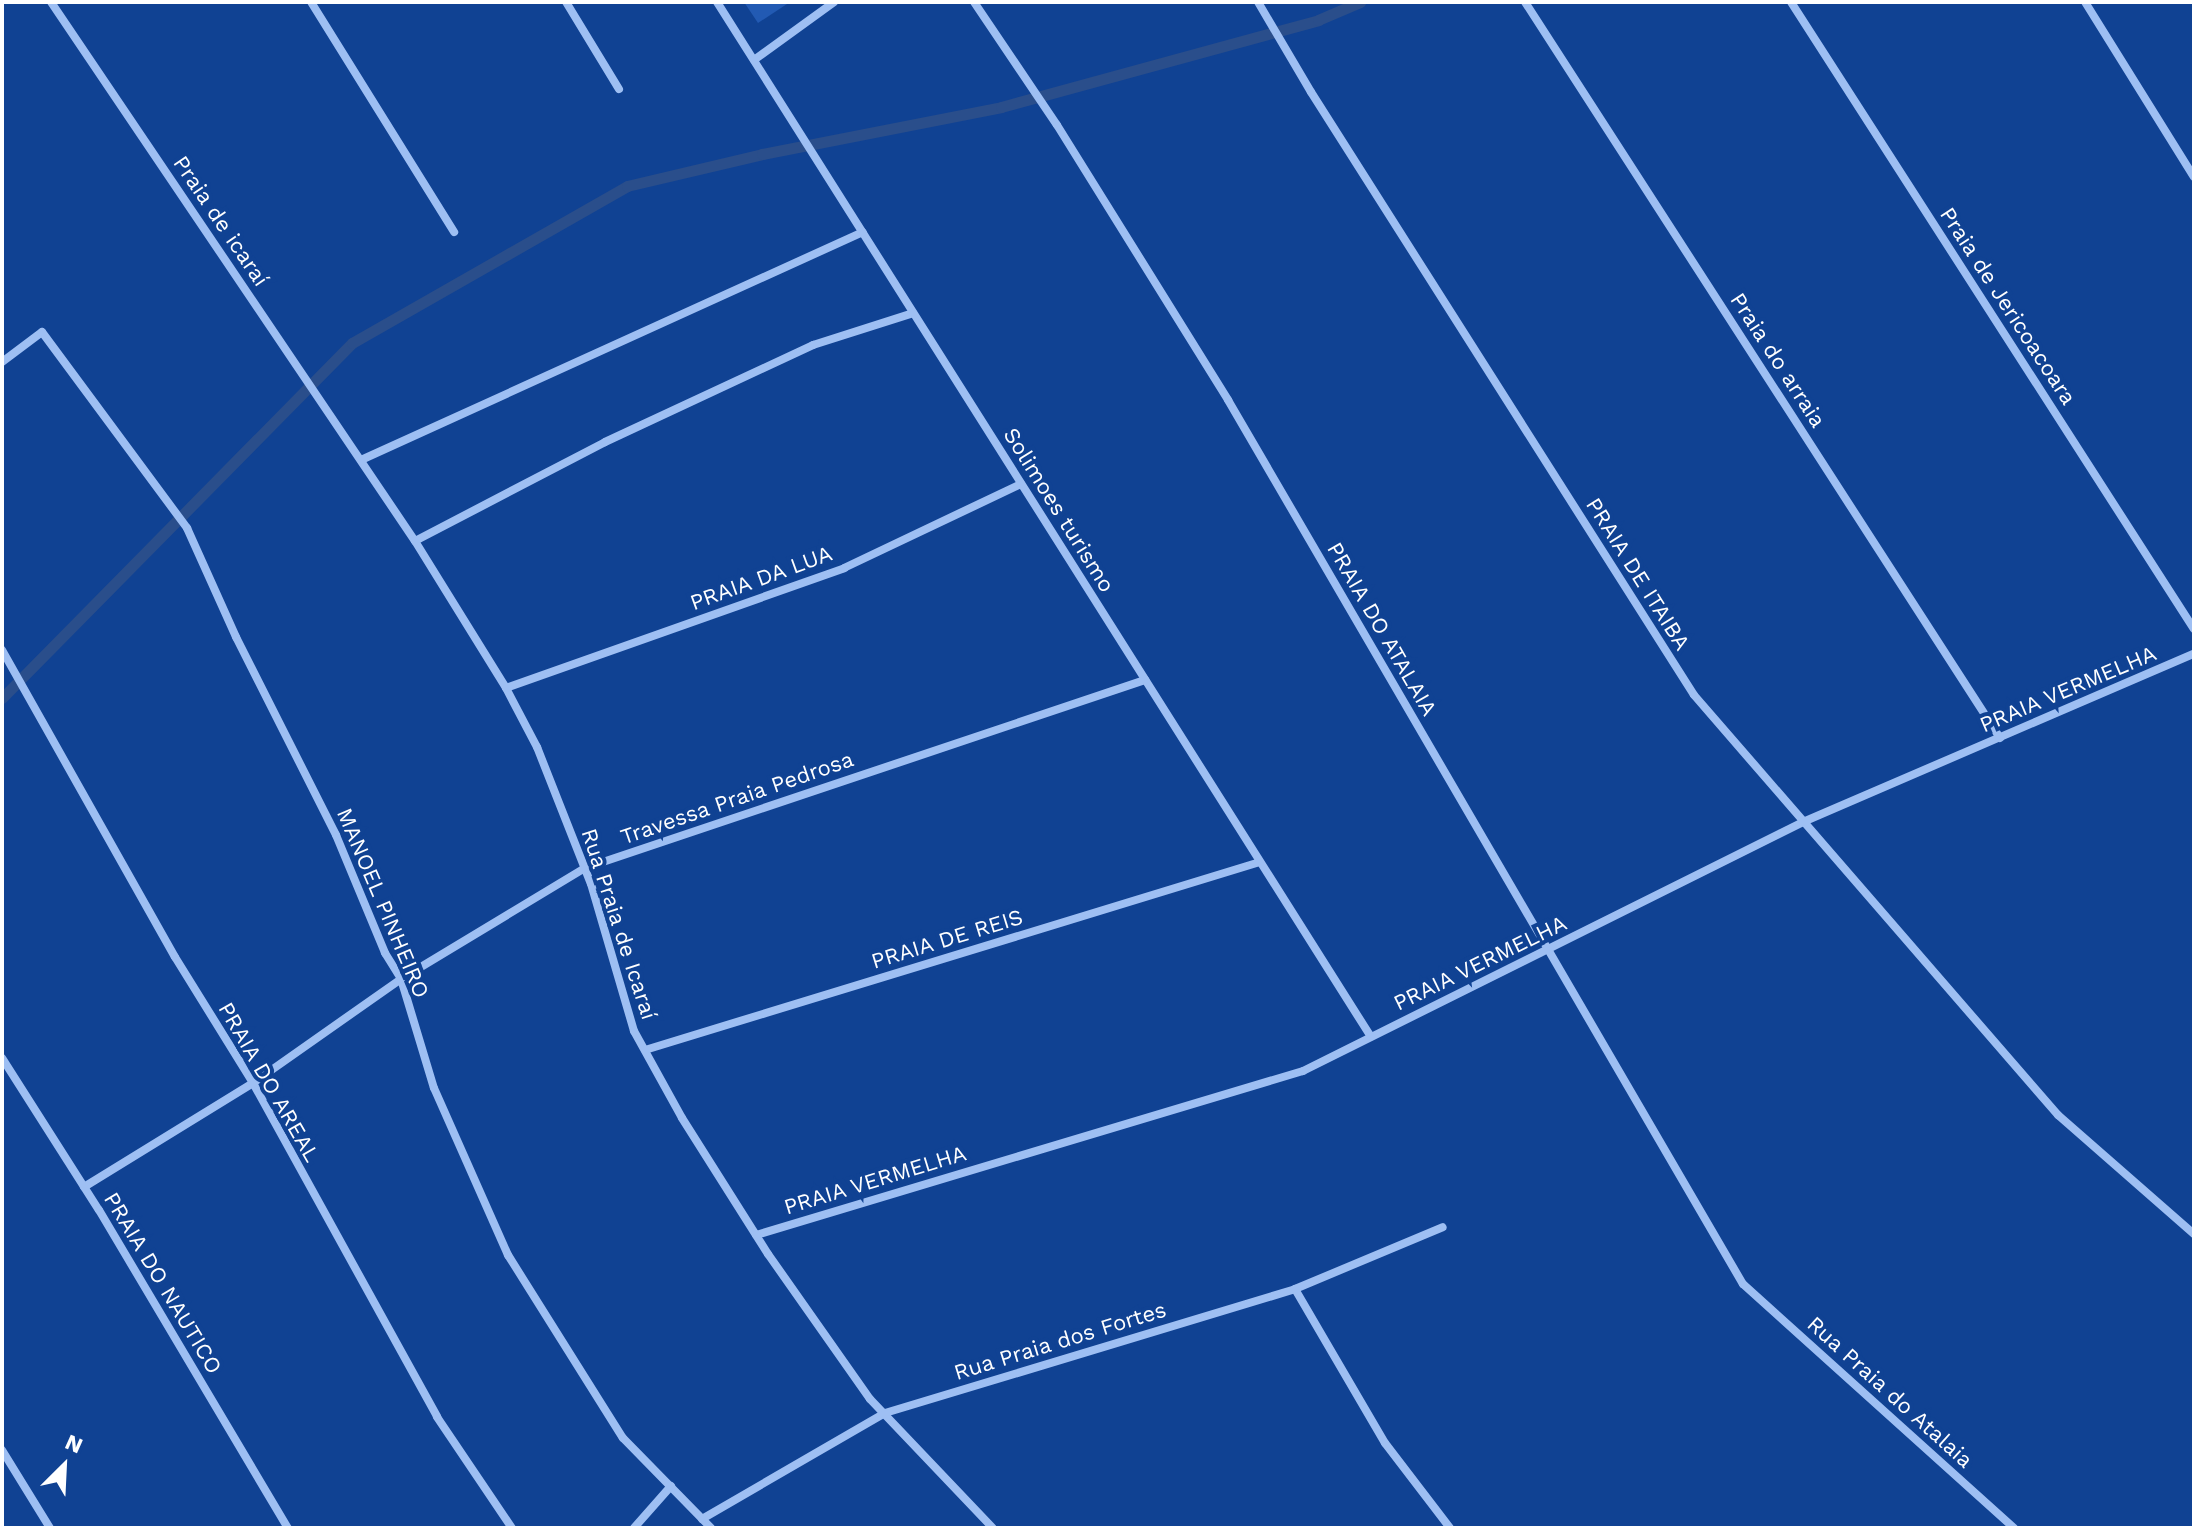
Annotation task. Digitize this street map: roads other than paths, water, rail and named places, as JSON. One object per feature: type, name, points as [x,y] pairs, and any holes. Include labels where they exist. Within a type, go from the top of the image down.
[{"type":"street","name":"Praia de icaraí","points":[[51,2],[361,460]]},
{"type":"street","points":[[311,2],[454,232]]},
{"type":"street","points":[[566,2],[619,89]]},
{"type":"street","name":"Solimoes turismo","points":[[717,2],[1371,1037]]},
{"type":"street","points":[[754,60],[834,2]]},
{"type":"street","name":"PRAIA DO ATALAIA","points":[[974,2],[1057,125],[1228,400],[1743,1284]]},
{"type":"street","name":"PRAIA DE ITAIBA","points":[[1258,2],[1311,92],[1694,695],[2058,1115],[2194,1234]]},
{"type":"street","name":"Praia do arraia","points":[[1525,2],[2000,738]]},
{"type":"street","name":"Praia de Jericoacoara","points":[[1791,2],[2194,629]]},
{"type":"street","points":[[2085,2],[2194,177]]},
{"type":"street","points":[[361,460],[863,232]]},
{"type":"street","points":[[415,541],[605,442],[813,345],[913,313]]},
{"type":"street","name":"MANOEL PINHEIRO","points":[[2,362],[42,332],[187,528],[236,637],[336,835],[385,953],[401,979],[434,1088],[508,1255],[623,1438],[711,1528]]},
{"type":"street","name":"Rua Praia de Icaraí","points":[[361,460],[506,688],[537,747],[585,868],[634,1031],[682,1118],[756,1235],[870,1399],[993,1528]]},
{"type":"street","name":"PRAIA DA LUA","points":[[506,688],[844,568],[1021,484]]},
{"type":"street","name":"PRAIA DO AREAL","points":[[2,650],[175,957],[253,1083],[437,1417],[512,1528]]},
{"type":"street","name":"PRAIA VERMELHA","points":[[756,1235],[1303,1071],[1803,822],[2194,654]]},
{"type":"street","name":"Travessa Praia Pedrosa","points":[[84,1187],[253,1083],[401,979],[585,868],[1145,680]]},
{"type":"street","name":"PRAIA DE REIS","points":[[645,1050],[1260,862]]},
{"type":"street","name":"PRAIA DO NAUTICO","points":[[2,1058],[84,1187],[288,1528]]},
{"type":"street","name":"Rua Praia dos Fortes","points":[[702,1519],[885,1413],[1295,1289],[1443,1227]]},
{"type":"street","name":"Rua Praia do Atalaia","points":[[1743,1284],[2014,1528]]},
{"type":"street","points":[[1295,1289],[1385,1443],[1450,1528]]},
{"type":"street","points":[[2,1450],[50,1528]]},
{"type":"street","points":[[634,1528],[671,1486]]},
{"type":"waterway","points":[[2,698],[352,343],[627,186],[762,154],[1001,107],[1318,20],[1360,2]]}]
